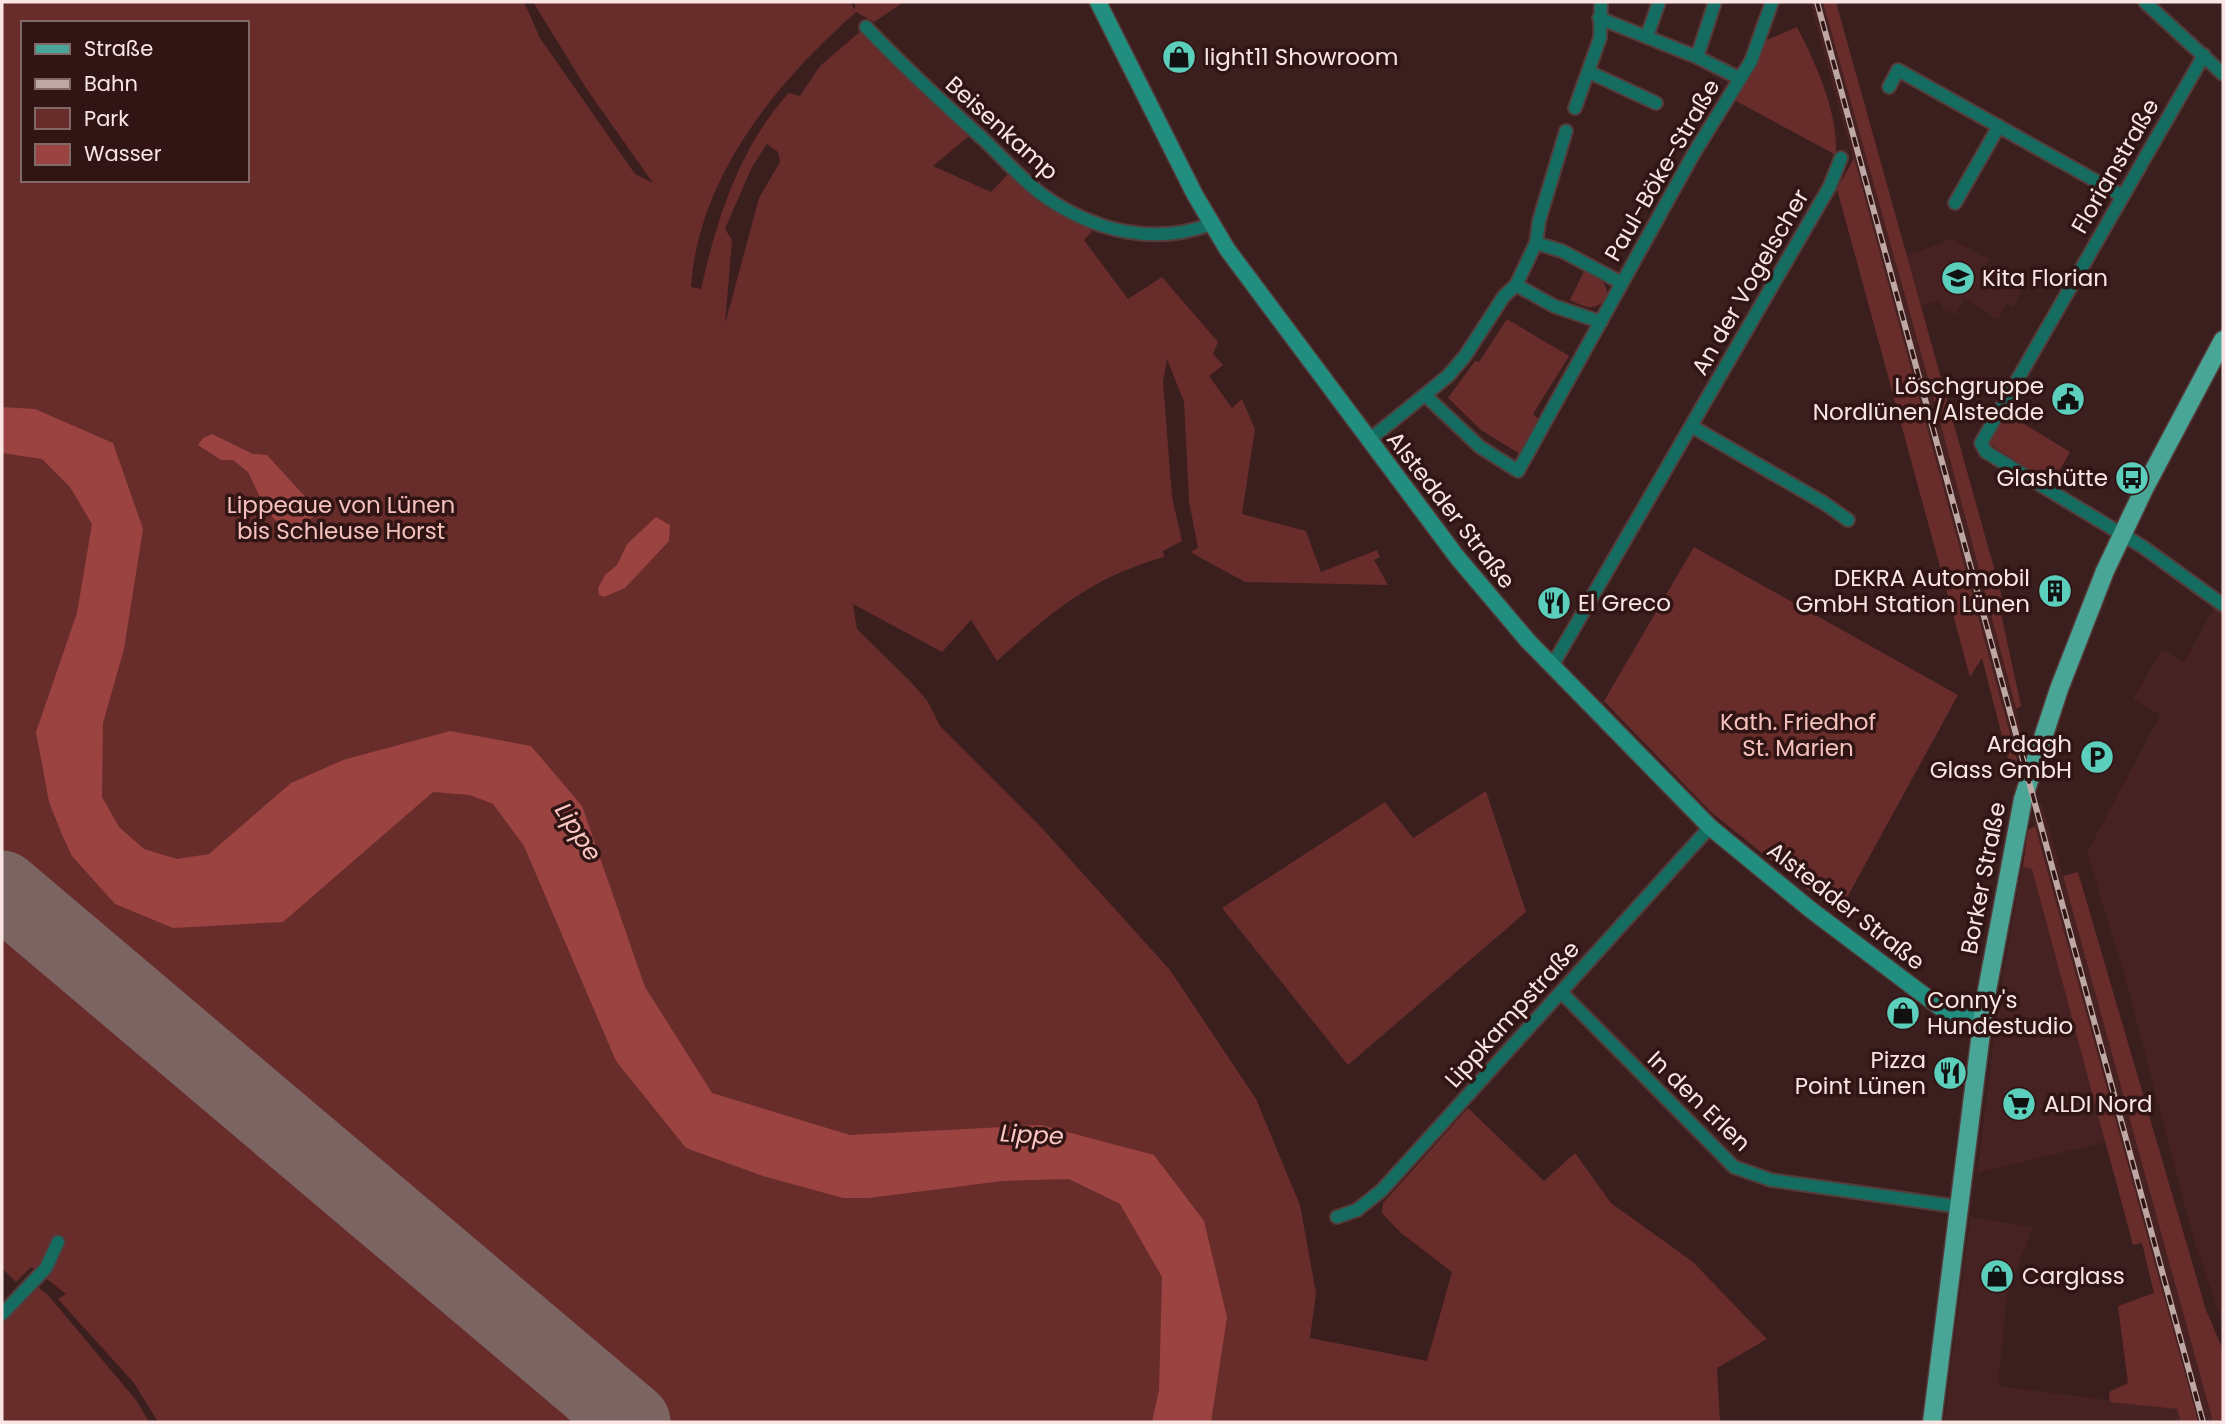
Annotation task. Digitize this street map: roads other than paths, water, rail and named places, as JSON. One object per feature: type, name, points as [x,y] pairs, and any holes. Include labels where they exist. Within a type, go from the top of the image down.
[{"type":"main road","name":"Borker Straße","points":[[1933,1422],[1983,1018],[2023,799],[2072,655],[2122,535],[2223,340]]},
{"type":"street","name":"Alstedder Straße","points":[[1098,2],[1211,224],[1488,597],[1710,827],[1811,910],[1941,1008],[1954,1015],[1983,1018]]},
{"type":"street","points":[[1575,108],[1600,38],[1601,2]]},
{"type":"street","points":[[1647,36],[1659,2]]},
{"type":"street","name":"Paul-Böke-Straße","points":[[1697,57],[1715,2]]},
{"type":"street","name":"Paul-Böke-Straße","points":[[1426,396],[1480,447],[1518,471],[1622,283],[1751,61],[1772,2]]},
{"type":"street","points":[[2145,2],[2223,74]]},
{"type":"street","name":"Paul-Böke-Straße","points":[[1599,18],[1697,57],[1739,78]]},
{"type":"street","name":"Beisenkamp","points":[[866,27],[906,68],[1044,196],[1093,223],[1123,232],[1167,235],[1211,224]]},
{"type":"street","name":"Florianstraße","points":[[2122,535],[1986,452],[1981,443],[2121,195],[2204,55]]},
{"type":"street","points":[[1888,87],[1898,70],[2121,195]]},
{"type":"street","name":"Paul-Böke-Straße","points":[[1589,72],[1656,103]]},
{"type":"street","points":[[1955,203],[1999,126]]},
{"type":"street","points":[[1369,440],[1426,396],[1465,356],[1504,296],[1516,285],[1536,243],[1539,221],[1566,131]]},
{"type":"street","name":"An der Vogelscher","points":[[1552,666],[1830,186],[1841,158]]},
{"type":"street","name":"Paul-Böke-Straße","points":[[1536,243],[1562,251],[1622,283]]},
{"type":"street","points":[[1516,285],[1554,306],[1601,322]]},
{"type":"street","points":[[1691,426],[1824,503],[1848,520]]},
{"type":"street","points":[[2122,535],[2223,605]]},
{"type":"street","name":"Lippkampstraße","points":[[1338,1217],[1357,1210],[1382,1190],[1710,827]]},
{"type":"street","name":"In den Erlen","points":[[1561,992],[1734,1167],[1772,1180],[1961,1207]]},
{"type":"street","points":[[2,1314],[46,1268],[58,1242]]},
{"type":"water","name":"Lippe","points":[[2,407],[35,409],[113,443],[143,529],[124,649],[103,723],[102,797],[119,827],[144,849],[177,859],[209,854],[291,783],[343,760],[450,731],[531,746],[582,806],[645,987],[712,1093],[850,1135],[1041,1125],[1154,1155],[1204,1221],[1227,1317],[1211,1422],[1152,1422],[1159,1390],[1162,1277],[1120,1204],[1069,1179],[1002,1181],[869,1198],[843,1198],[763,1176],[686,1148],[616,1061],[524,846],[493,804],[470,795],[433,792],[283,922],[173,928],[115,904],[72,856],[63,837],[49,802],[36,732],[77,613],[92,524],[70,487],[42,459],[2,453]]},
{"type":"water","points":[[212,434],[253,454],[267,455],[310,502],[313,517],[295,531],[282,526],[267,512],[248,472],[233,460],[221,460],[198,445],[203,438]]},
{"type":"water","points":[[656,517],[670,525],[669,541],[625,588],[604,597],[599,595],[598,588],[605,575],[617,565],[627,544]]},
{"type":"railway","points":[[1817,2],[2203,1422]]},
{"type":"place","name":"light11 Showroom","points":[[1179,57]]},
{"type":"place","name":"Kita Florian","points":[[1958,278]]},
{"type":"place","name":"Löschgruppe Nordlünen/Alstedde","points":[[2068,399]]},
{"type":"place","name":"Glashütte","points":[[2132,478]]},
{"type":"place","name":"DEKRA Automobil GmbH Station Lünen","points":[[2055,591]]},
{"type":"place","name":"El Greco","points":[[1554,603]]},
{"type":"place","name":"Ardagh Glass GmbH","points":[[2097,757]]},
{"type":"place","name":"Conny's Hundestudio","points":[[1903,1013]]},
{"type":"place","name":"Pizza Point Lünen","points":[[1950,1073]]},
{"type":"place","name":"ALDI Nord","points":[[2019,1104]]},
{"type":"place","name":"Carglass","points":[[1997,1276]]},
{"type":"park label","name":"Lippeaue von Lünen bis Schleuse Horst","points":[[341,518]]},
{"type":"park label","name":"Kath. Friedhof St. Marien","points":[[1798,735]]}]
